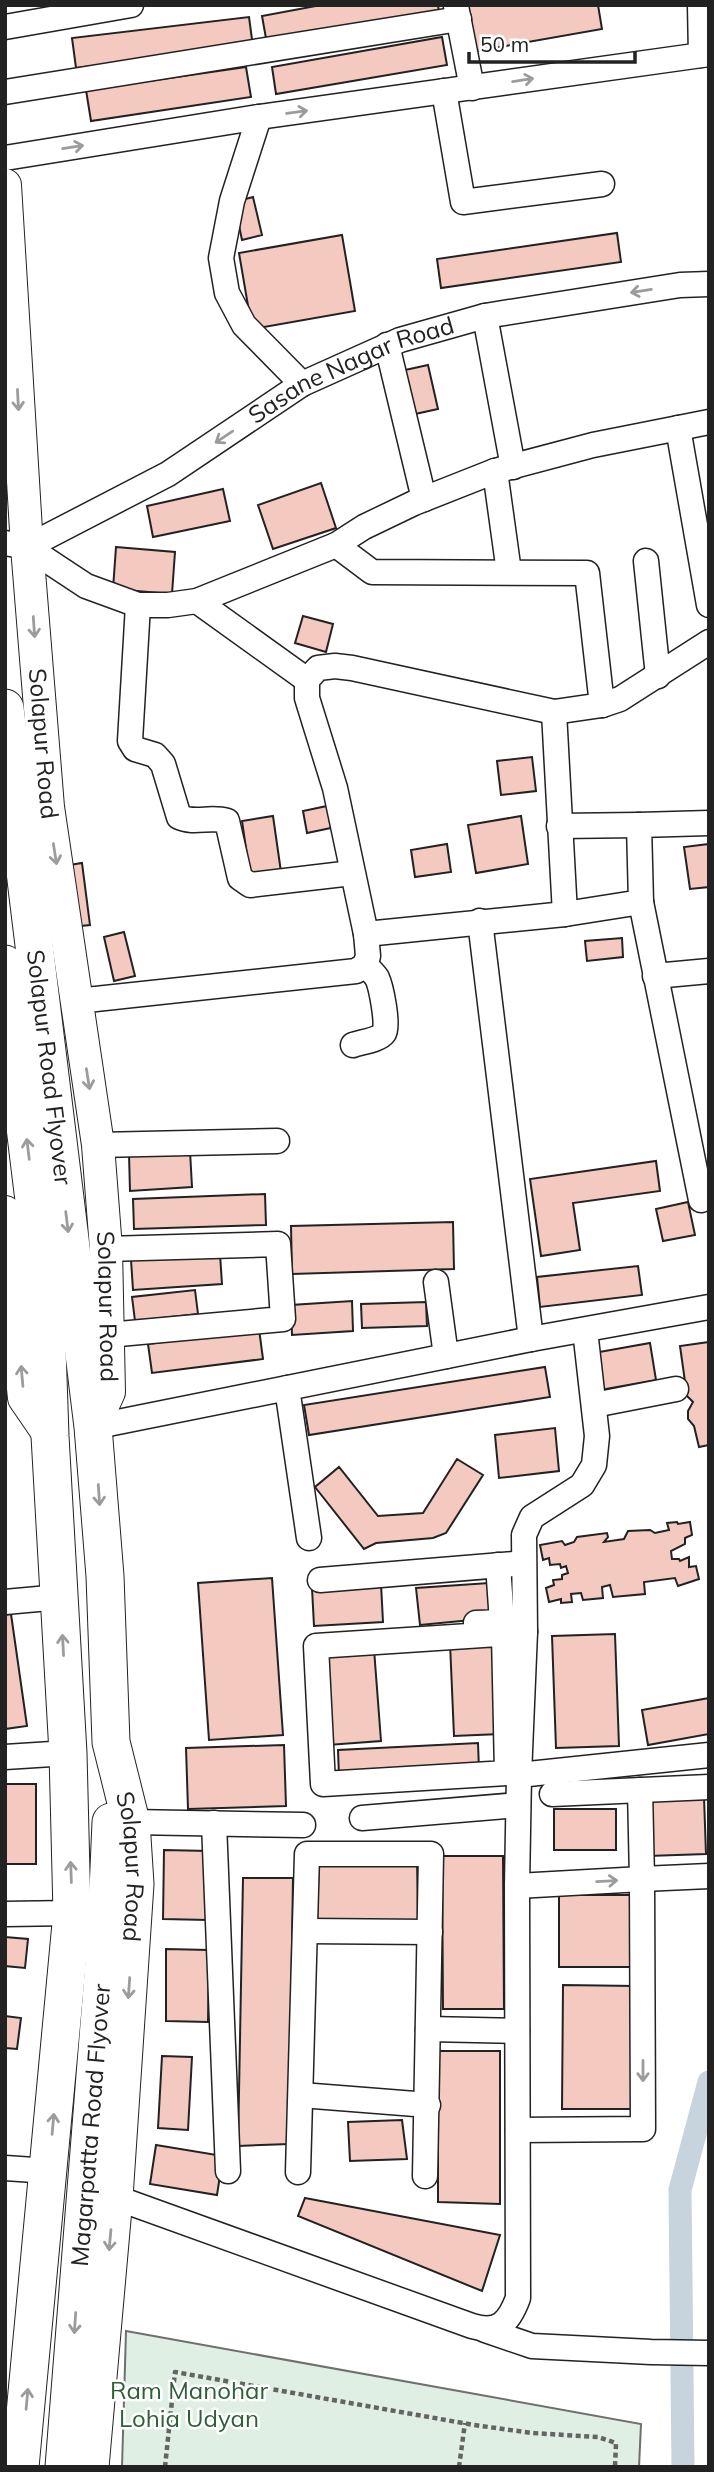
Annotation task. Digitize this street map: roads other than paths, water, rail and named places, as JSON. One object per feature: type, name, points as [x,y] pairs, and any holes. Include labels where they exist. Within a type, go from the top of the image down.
[{"type":"highway","name":"Solapur Road Flyover","points":[[5,708],[93,1427]]},
{"type":"highway","name":"Solapur Road Flyover","points":[[5,964],[45,1290],[50,1436]]},
{"type":"highway","name":"Solapur Road","points":[[90,2467],[114,2197],[135,1885],[131,1822],[111,1742],[105,1576],[93,1427]]},
{"type":"highway","points":[[20,2467],[72,1913],[61,1597],[50,1436]]},
{"type":"highway","name":"Magarpatta Road Flyover","points":[[64,2467],[106,1937],[111,1742]]},
{"type":"main road","name":"Solapur Road","points":[[5,186],[16,545],[48,807],[98,1145],[106,1249],[109,1392],[93,1427]]},
{"type":"main road","points":[[5,1212],[9,1278],[24,1398],[50,1436]]},
{"type":"street","points":[[5,27],[131,5]]},
{"type":"street","points":[[5,158],[258,117],[705,54],[700,5]]},
{"type":"street","points":[[5,92],[458,12],[472,88]]},
{"type":"street","points":[[444,92],[463,202],[602,184]]},
{"type":"street","points":[[258,117],[232,201],[221,258],[227,293],[244,326],[302,384]]},
{"type":"street","name":"Sasane Nagar Road","points":[[16,545],[168,474],[302,384],[387,345],[485,316],[680,285],[709,284]]},
{"type":"street","points":[[485,316],[504,469],[509,572]]},
{"type":"street","points":[[387,345],[424,499]]},
{"type":"street","points":[[16,545],[94,589],[138,605],[197,601],[336,545],[364,527],[424,499],[504,469],[593,445],[709,422]]},
{"type":"street","points":[[678,428],[709,605]]},
{"type":"street","points":[[336,545],[372,572],[587,573],[602,705]]},
{"type":"street","points":[[646,561],[658,676]]},
{"type":"street","points":[[197,601],[307,680]]},
{"type":"street","points":[[138,605],[130,741],[135,749],[155,755],[163,764],[179,817],[186,820],[219,818],[227,821],[240,878],[250,885],[352,873]]},
{"type":"street","points":[[77,1001],[356,971],[365,965],[368,956],[366,934],[335,788],[307,698],[307,680],[318,668],[352,668],[554,712],[602,705],[620,699],[709,642]]},
{"type":"street","points":[[554,712],[565,914]]},
{"type":"street","points":[[559,826],[709,823]]},
{"type":"street","points":[[639,825],[641,902],[701,1200]]},
{"type":"street","points":[[366,934],[565,914],[641,902]]},
{"type":"street","points":[[480,921],[531,1339]]},
{"type":"street","points":[[353,1045],[380,1036],[385,1031],[386,1024],[376,976],[365,965]]},
{"type":"street","points":[[655,976],[709,971]]},
{"type":"street","points":[[98,1145],[277,1141]]},
{"type":"street","points":[[106,1249],[278,1244],[283,1319],[108,1335]]},
{"type":"street","points":[[436,1282],[446,1356]]},
{"type":"street","points":[[93,1427],[531,1339],[709,1307]]},
{"type":"street","points":[[514,1633],[316,1646],[323,1784],[507,1773],[514,1633],[524,1563],[524,1535],[533,1517],[582,1485],[594,1465],[597,1436],[584,1330]]},
{"type":"street","points":[[287,1388],[309,1538]]},
{"type":"street","points":[[594,1405],[676,1389]]},
{"type":"street","points":[[320,1580],[524,1563]]},
{"type":"street","points":[[318,1632],[502,1622],[498,1564]]},
{"type":"street","points":[[5,1602],[61,1597]]},
{"type":"street","points":[[485,2330],[497,2327],[511,2316],[518,2298],[519,1775],[514,1633]]},
{"type":"street","points":[[5,1757],[68,1753]]},
{"type":"street","points":[[519,1775],[709,1755]]},
{"type":"street","points":[[552,1794],[709,1787]]},
{"type":"street","points":[[518,2130],[643,2129],[640,1790]]},
{"type":"street","points":[[362,1818],[518,1805]]},
{"type":"street","points":[[131,1822],[303,1825]]},
{"type":"street","points":[[214,1823],[228,2171]]},
{"type":"street","points":[[298,2172],[307,1854],[431,1854],[425,2176]]},
{"type":"street","points":[[517,1886],[709,1876]]},
{"type":"street","points":[[5,1914],[72,1913]]},
{"type":"street","points":[[306,1931],[429,1932]]},
{"type":"street","points":[[428,2029],[517,2031]]},
{"type":"street","points":[[300,2095],[428,2105]]},
{"type":"street","points":[[5,2168],[49,2171]]},
{"type":"street","points":[[114,2197],[531,2346],[706,2353]]},
{"type":"waterway","points":[[683,2467],[680,2190],[709,2082]]},
{"type":"park label","name":"Ram Manohar Lohia Udyan","points":[[189,2405]]}]
